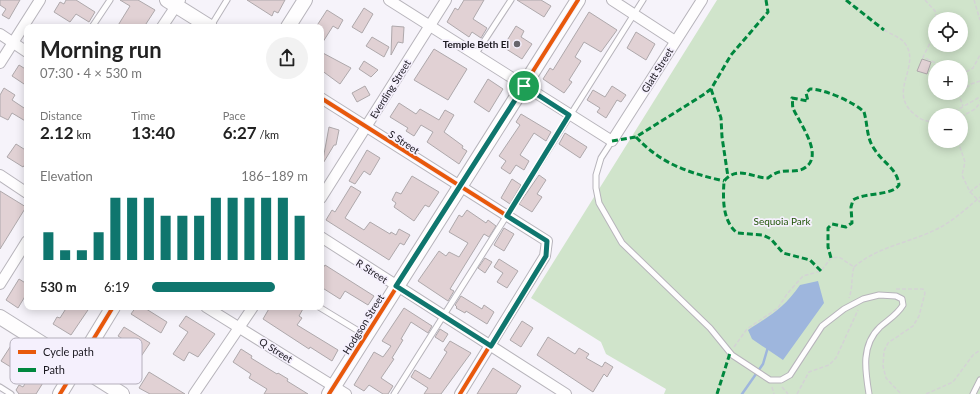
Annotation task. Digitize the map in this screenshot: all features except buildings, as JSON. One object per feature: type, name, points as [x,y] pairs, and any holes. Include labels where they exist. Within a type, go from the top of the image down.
[{"type":"street","points":[[25,24],[40,0]]},
{"type":"street","points":[[290,24],[305,0]]},
{"type":"street","points":[[389,0],[612,141]]},
{"type":"street","name":"Everding Street","points":[[324,193],[446,0]]},
{"type":"street","name":"Hodgson Street","points":[[331,390],[396,286],[461,187],[578,0]]},
{"type":"street","points":[[612,0],[675,41]]},
{"type":"street","name":"Glatt Street","points":[[612,141],[702,0]]},
{"type":"street","points":[[163,24],[174,2],[206,24]]},
{"type":"street","points":[[0,63],[24,25]]},
{"type":"street","points":[[0,34],[24,50]]},
{"type":"street","name":"S Street","points":[[324,100],[547,241],[546,256],[491,346]]},
{"type":"street","points":[[0,175],[24,191]]},
{"type":"street","name":"R Street","points":[[324,239],[566,394]]},
{"type":"street","points":[[0,284],[24,247]]},
{"type":"street","points":[[95,338],[112,310]]},
{"type":"street","name":"Q Street","points":[[211,310],[331,390],[346,394]]},
{"type":"street","points":[[194,394],[251,310]]},
{"type":"street","points":[[0,317],[33,338]]},
{"type":"street","points":[[460,394],[491,346]]},
{"type":"street","points":[[60,394],[66,384]]},
{"type":"street","points":[[106,384],[122,394]]},
{"type":"lane","points":[[94,24],[110,0]]},
{"type":"lane","points":[[212,24],[227,0]]},
{"type":"lane","points":[[475,55],[510,0]]},
{"type":"lane","points":[[394,394],[643,0]]},
{"type":"lane","points":[[612,141],[601,158],[596,174],[596,188],[599,203],[622,243],[710,328],[730,353],[770,380],[780,380],[790,375],[822,326],[844,309],[863,299],[879,295],[896,296],[902,299],[903,306],[898,313],[881,326],[871,338],[866,355],[865,373],[869,394]]},
{"type":"lane","points":[[324,310],[366,335]]},
{"type":"lane","points":[[973,394],[980,380]]},
{"type":"lane","points":[[0,387],[11,394]]},
{"type":"path","points":[[925,0],[935,12]]},
{"type":"path","points":[[974,0],[980,20]]},
{"type":"path","points":[[884,30],[903,41],[910,57],[903,87],[903,100],[906,108],[920,121],[928,122]]},
{"type":"path","points":[[928,47],[923,57],[929,60]]},
{"type":"path","points":[[968,71],[973,68],[980,55]]},
{"type":"path","points":[[968,86],[980,81]]},
{"type":"path","points":[[959,108],[978,98],[980,102],[975,109],[968,113]]},
{"type":"path","points":[[960,100],[962,106]]},
{"type":"path","points":[[960,148],[965,162],[962,175],[970,192],[980,202]]},
{"type":"path","points":[[970,192],[980,184]]},
{"type":"path","points":[[844,309],[852,292],[851,277],[854,267],[866,257],[934,231],[947,224],[980,197]]},
{"type":"path","points":[[730,353],[747,329],[778,308],[787,294],[803,276],[821,271],[831,258],[839,257],[854,267]]},
{"type":"path","points":[[926,394],[953,382],[973,355],[980,350]]},
{"type":"path","points":[[780,380],[782,387],[788,394]]},
{"type":"green space","name":"Sequoia Park","points":[[717,0],[980,0],[980,394],[664,394],[666,389],[606,354],[601,342],[531,298]]},
{"type":"water","points":[[818,281],[824,303],[783,360],[752,339],[748,330],[783,305],[800,285]]},
{"type":"waterway","points":[[742,394],[763,364],[768,347]]},
{"type":"marked path","points":[[612,141],[636,137],[711,89],[731,55],[768,12],[766,0]]},
{"type":"marked path","points":[[846,0],[884,30]]},
{"type":"marked path","points":[[711,89],[721,118],[722,137],[728,177]]},
{"type":"marked path","points":[[821,271],[810,260],[783,253],[771,239],[763,235],[737,233],[728,222],[724,209],[724,181],[729,176],[740,173],[768,178],[779,172],[802,170],[811,161],[811,146],[793,108],[792,98],[808,101],[806,93],[810,89],[823,91],[838,97],[853,104],[864,112],[870,141],[878,155],[896,174],[899,185],[891,191],[853,200],[851,207],[852,223],[846,227],[832,224],[828,228],[828,247],[831,258]]},
{"type":"marked path","points":[[636,137],[655,154],[666,161],[687,171],[724,181]]},
{"type":"marked path","points":[[717,394],[730,353]]},
{"type":"cycle path","points":[[329,394],[578,0]]},
{"type":"cycle path","points":[[324,100],[547,241],[545,256],[460,394]]},
{"type":"cycle path","points":[[94,338],[111,310]]},
{"type":"cycle path","points":[[60,394],[66,384]]},
{"type":"place","name":"Temple Beth El","points":[[517,44]]},
{"type":"route","points":[[524,86],[569,115],[507,216],[547,241],[546,256],[491,346],[396,286],[461,187],[524,86]]}]
